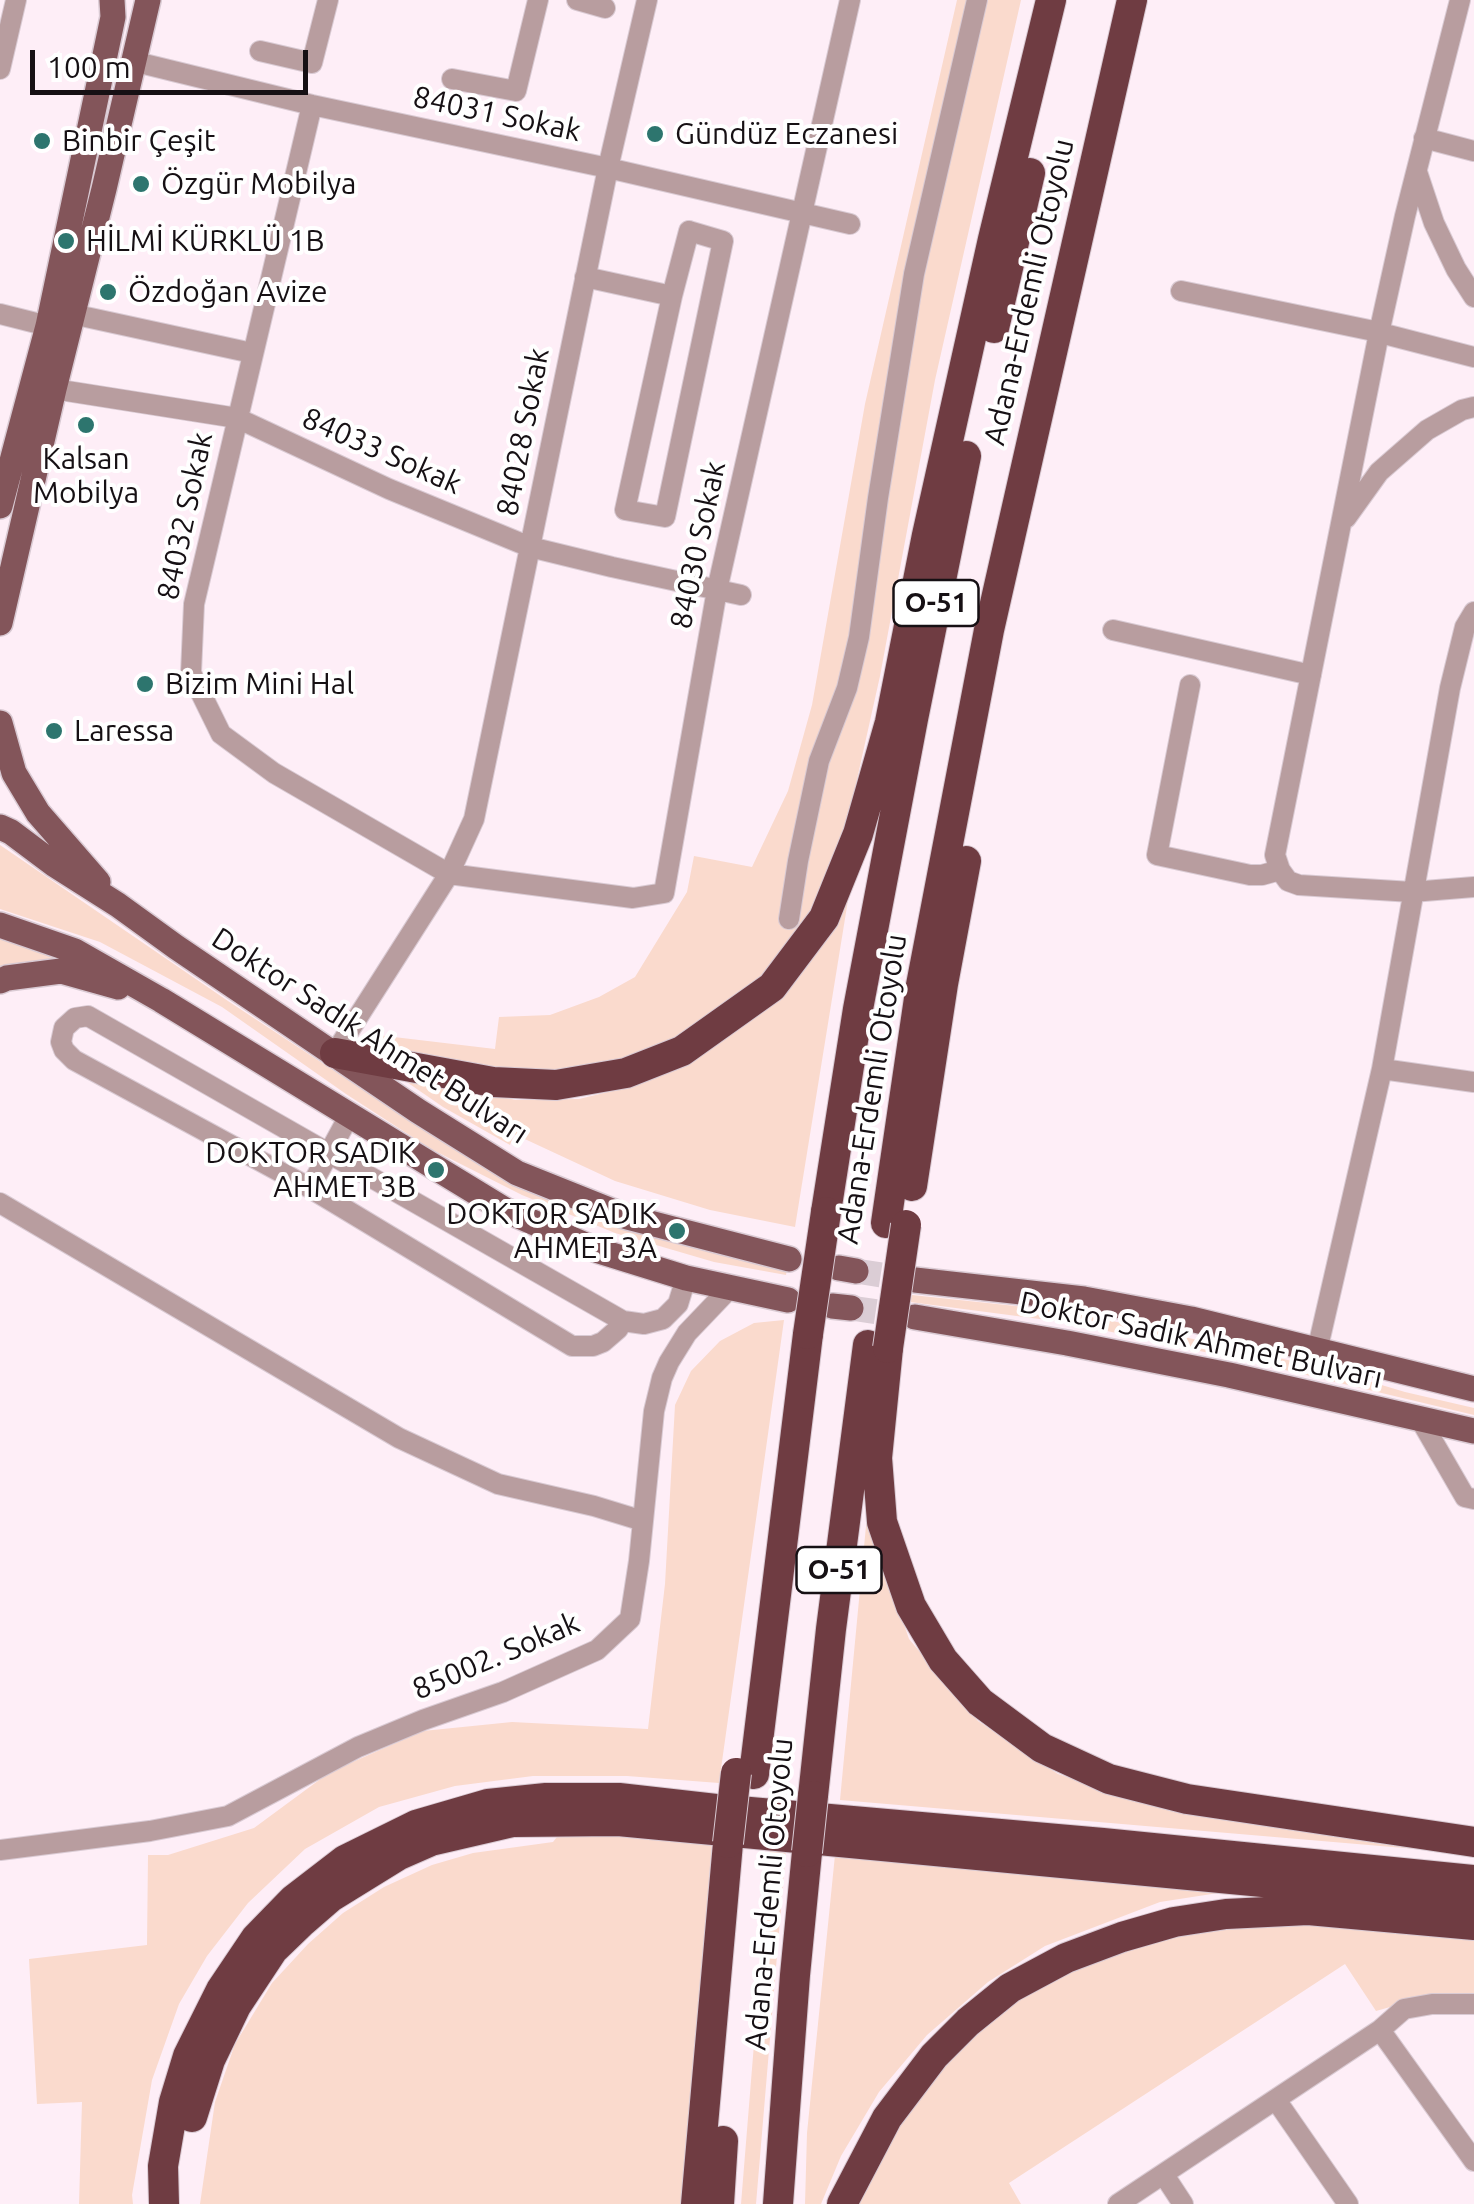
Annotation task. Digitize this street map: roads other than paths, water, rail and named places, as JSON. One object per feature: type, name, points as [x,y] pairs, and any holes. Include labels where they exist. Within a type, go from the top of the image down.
[{"type":"highway","points":[[336,1053],[493,1082],[556,1084],[626,1073],[682,1051],[772,987],[824,918],[858,834],[890,722],[976,313],[1051,0]]},
{"type":"highway","name":"Adana-Erdemli Otoyolu","points":[[719,2204],[750,1641],[782,1542],[808,1334],[858,1009],[924,661],[971,430],[1071,0]]},
{"type":"highway","name":"Adana-Erdemli Otoyolu","points":[[778,2204],[795,1975],[831,1629],[896,1224],[921,985],[986,648],[1132,0]]},
{"type":"highway","points":[[878,1347],[877,1458],[882,1522],[911,1606],[943,1660],[980,1702],[1042,1748],[1109,1779],[1188,1799],[1474,1842]]},
{"type":"highway","points":[[164,2204],[163,2166],[174,2102],[188,2056],[221,1990],[256,1938],[293,1900],[345,1860],[416,1825],[488,1804],[546,1798],[619,1798],[1474,1880]]},
{"type":"highway","points":[[183,2204],[184,2161],[193,2106],[236,2006],[273,1950],[331,1897],[398,1856],[431,1841],[496,1825],[618,1820],[1474,1902]]},
{"type":"highway","points":[[696,2204],[737,1844]]},
{"type":"highway","points":[[842,2204],[887,2118],[934,2056],[1010,1988],[1066,1958],[1122,1936],[1226,1914],[1308,1910],[1474,1925]]},
{"type":"main road","points":[[0,506],[48,326],[112,18],[112,0]]},
{"type":"main road","points":[[0,622],[148,0]]},
{"type":"main road","points":[[0,723],[14,773],[38,813],[118,905]]},
{"type":"main road","name":"Doktor Sadık Ahmet Bulvarı","points":[[0,827],[418,1111],[517,1172],[627,1216],[789,1259]]},
{"type":"main road","points":[[0,925],[75,951],[162,1000],[504,1210],[599,1252],[686,1278],[788,1300]]},
{"type":"main road","points":[[0,981],[61,970],[162,1000]]},
{"type":"main road","name":"Doktor Sadık Ahmet Bulvarı","points":[[915,1280],[1084,1299],[1191,1320],[1474,1389]]},
{"type":"main road","name":"Doktor Sadık Ahmet Bulvarı","points":[[914,1317],[1229,1375],[1474,1430]]},
{"type":"street","points":[[0,69],[16,0]]},
{"type":"street","points":[[260,51],[312,62],[328,0]]},
{"type":"street","points":[[452,79],[516,91],[538,0]]},
{"type":"street","points":[[577,0],[604,8]]},
{"type":"street","name":"84028 Sokak","points":[[336,1053],[450,874],[474,820],[585,276],[647,0]]},
{"type":"street","name":"84030 Sokak","points":[[450,874],[633,898],[664,894],[717,590],[850,0]]},
{"type":"street","points":[[790,919],[820,761],[847,688],[860,637],[914,274],[977,0]]},
{"type":"street","points":[[1460,0],[1416,170],[1380,333],[1275,855],[1288,880],[1300,885],[1412,892],[1474,886]]},
{"type":"street","name":"84031 Sokak","points":[[132,61],[312,106],[850,224]]},
{"type":"street","name":"84032 Sokak","points":[[312,106],[194,604],[191,673],[221,734],[274,773],[450,874]]},
{"type":"street","points":[[1424,138],[1474,151]]},
{"type":"street","points":[[1416,170],[1434,222],[1474,297]]},
{"type":"street","points":[[690,230],[722,241],[665,516],[625,510],[672,296],[690,230]]},
{"type":"street","points":[[585,276],[672,296]]},
{"type":"street","points":[[1181,290],[1380,333],[1474,358]]},
{"type":"street","points":[[0,314],[48,326]]},
{"type":"street","points":[[72,314],[252,353]]},
{"type":"street","name":"84033 Sokak","points":[[54,389],[237,418],[388,489],[530,547],[741,594]]},
{"type":"street","points":[[1342,524],[1379,472],[1427,430],[1474,407]]},
{"type":"street","points":[[1316,1351],[1382,1069],[1450,688],[1465,628],[1474,612]]},
{"type":"street","points":[[1114,630],[1311,675]]},
{"type":"street","points":[[1190,685],[1158,856],[1250,875],[1280,870]]},
{"type":"street","points":[[622,1321],[603,1342],[572,1346],[310,1188],[74,1060],[64,1050],[64,1028],[74,1018],[88,1016],[622,1321],[633,1324],[664,1319],[678,1304],[686,1278]]},
{"type":"street","points":[[1382,1069],[1474,1082]]},
{"type":"street","points":[[310,1188],[350,1116]]},
{"type":"street","points":[[0,1203],[399,1438],[498,1484],[642,1521]]},
{"type":"street","name":"85002. Sokak","points":[[0,1850],[150,1832],[228,1816],[358,1747],[503,1692],[596,1650],[630,1620],[662,1378],[677,1347],[730,1288]]},
{"type":"street","points":[[654,1323],[677,1347]]},
{"type":"street","points":[[1420,1419],[1465,1497],[1474,1498]]},
{"type":"street","points":[[1118,2204],[1380,2030],[1404,2009],[1474,2004]]},
{"type":"street","points":[[1380,2030],[1468,2142],[1474,2161]]},
{"type":"street","points":[[1276,2100],[1348,2204]]},
{"type":"street","points":[[1164,2175],[1184,2204]]},
{"type":"tunnel","points":[[856,1271],[915,1280]]},
{"type":"tunnel","points":[[851,1308],[911,1317]]},
{"type":"place","name":"Gündüz Eczanesi","points":[[655,134]]},
{"type":"place","name":"Binbir Çeşit","points":[[42,141]]},
{"type":"place","name":"Özgür Mobilya","points":[[141,184]]},
{"type":"place","name":"HİLMİ KÜRKLÜ 1B","points":[[66,241]]},
{"type":"place","name":"Özdoğan Avize","points":[[108,292]]},
{"type":"place","name":"Kalsan Mobilya","points":[[86,425]]},
{"type":"place","name":"Bizim Mini Hal","points":[[145,684]]},
{"type":"place","name":"Laressa","points":[[54,731]]},
{"type":"place","name":"DOKTOR SADIK AHMET 3B","points":[[436,1170]]},
{"type":"place","name":"DOKTOR SADIK AHMET 3A","points":[[677,1231]]}]
